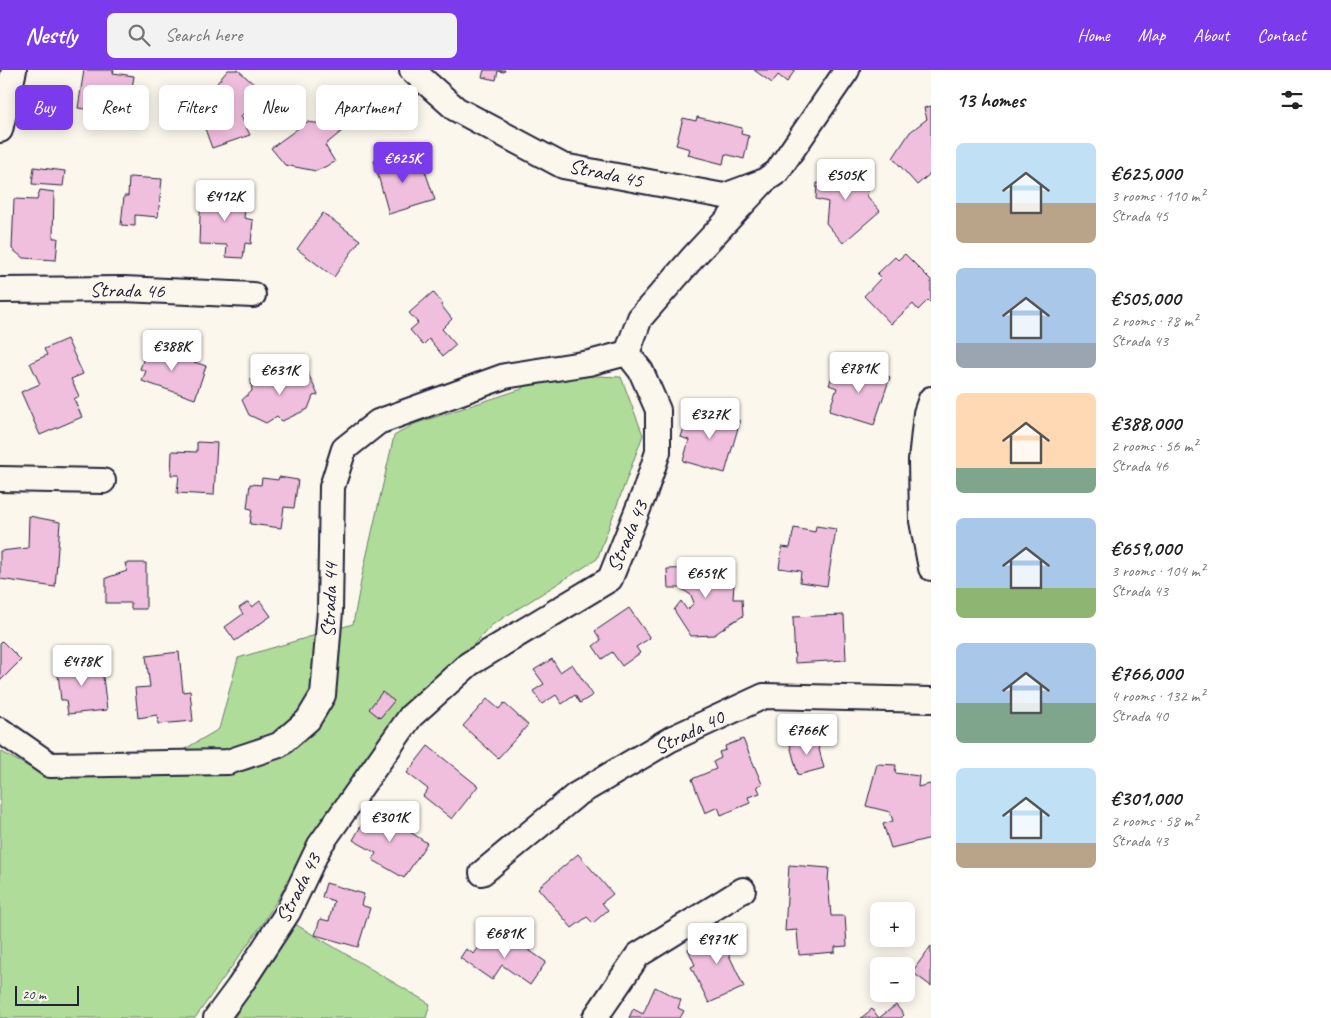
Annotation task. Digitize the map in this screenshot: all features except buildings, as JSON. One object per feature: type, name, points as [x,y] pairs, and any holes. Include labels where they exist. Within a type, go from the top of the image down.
[{"type":"street","points":[[0,130],[14,70]]},
{"type":"street","name":"Strada 45","points":[[412,70],[456,109],[563,166],[724,196],[764,181]]},
{"type":"street","points":[[626,352],[640,318],[764,181],[777,172],[847,70]]},
{"type":"street","name":"Strada 46","points":[[0,290],[124,289],[253,295]]},
{"type":"street","name":"Strada 44","points":[[0,730],[50,765],[228,762],[280,745],[308,720],[323,695],[330,611],[332,487],[344,449],[378,422],[505,376],[589,363],[626,352]]},
{"type":"street","name":"Strada 43","points":[[216,1018],[239,988],[288,912],[320,845],[412,716],[469,664],[610,579],[644,494],[658,452],[658,410],[641,371],[626,352]]},
{"type":"street","points":[[931,399],[926,414],[921,460],[922,521],[931,568]]},
{"type":"street","points":[[0,479],[104,481]]},
{"type":"street","name":"Strada 40","points":[[482,873],[576,795],[671,739],[764,696],[931,700]]},
{"type":"street","points":[[595,1018],[638,955],[743,890]]},
{"type":"green space","points":[[522,373],[621,377],[643,435],[597,559],[492,625],[353,775],[263,923],[195,1018],[0,1018],[0,751],[29,767],[137,777],[219,729],[238,658],[353,624],[394,436],[414,424],[522,389]]},
{"type":"green space","points":[[295,924],[430,1004],[426,1018],[234,1018]]}]
